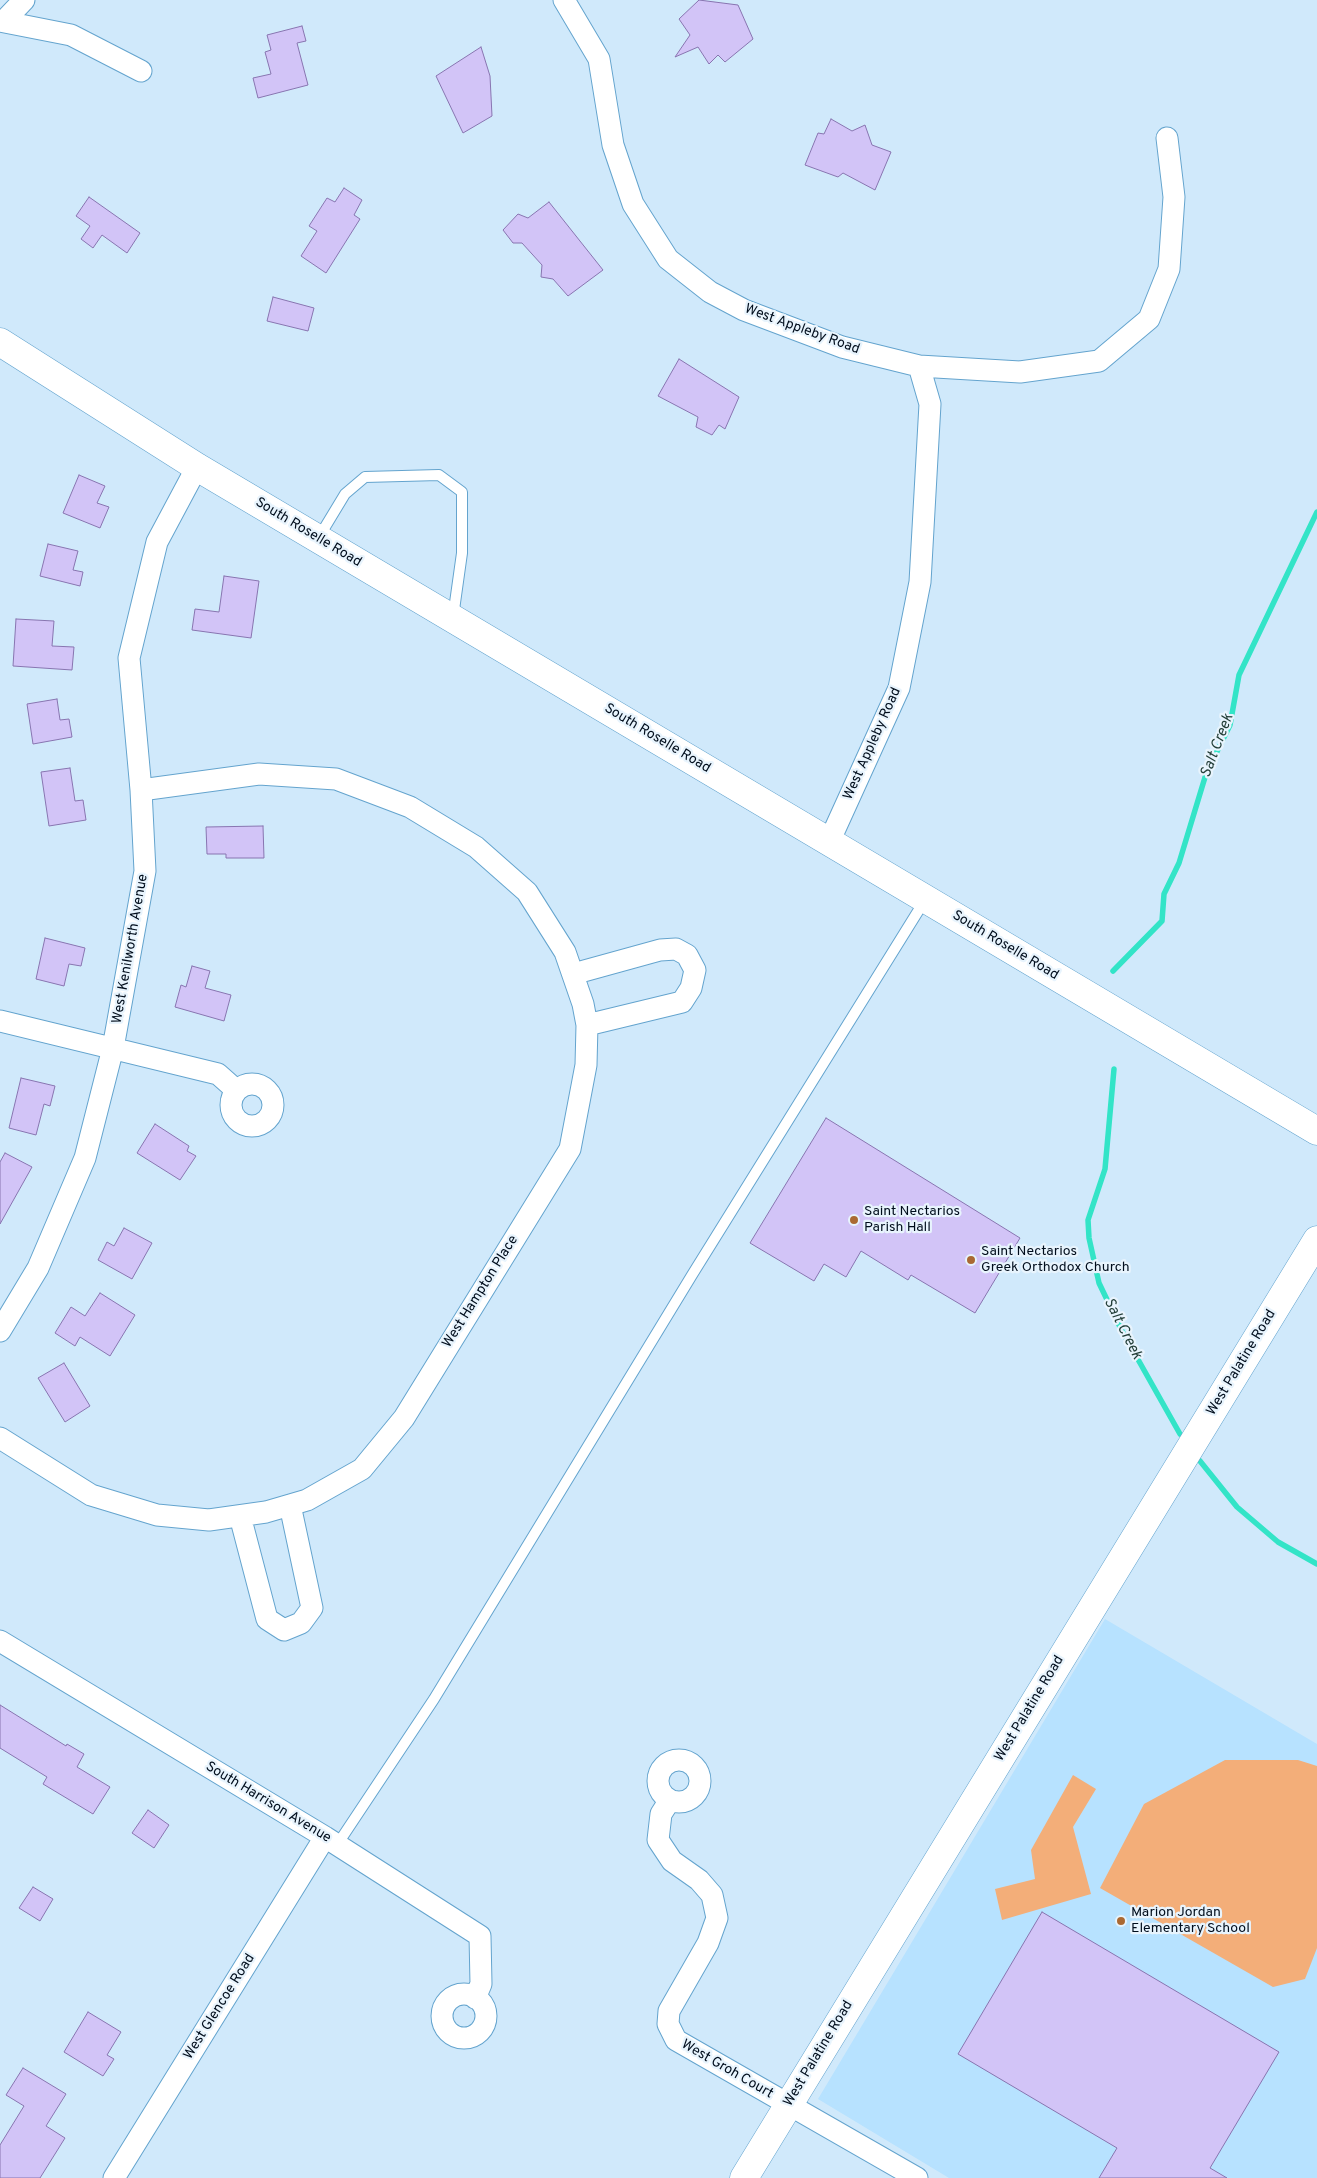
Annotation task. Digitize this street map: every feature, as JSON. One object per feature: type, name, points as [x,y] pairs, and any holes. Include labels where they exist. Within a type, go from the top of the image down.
[{"type":"main road","name":"South Roselle Road","points":[[0,342],[197,467],[1317,1131]]},
{"type":"main road","name":"West Palatine Road","points":[[744,2178],[1317,1240]]},
{"type":"street","points":[[2,21],[24,0]]},
{"type":"street","name":"West Appleby Road","points":[[564,0],[599,59],[613,145],[633,204],[668,259],[710,292],[744,310],[842,347],[919,366],[930,404],[920,582],[899,688],[830,842]]},
{"type":"street","points":[[2,21],[71,35],[141,71]]},
{"type":"street","points":[[919,366],[1020,372],[1099,361],[1149,319],[1170,269],[1174,197],[1167,138]]},
{"type":"street","name":"West Kenilworth Avenue","points":[[0,1331],[38,1268],[85,1158],[113,1048],[145,871],[129,658],[157,542],[197,467]]},
{"type":"street","name":"West Hampton Place","points":[[0,1438],[91,1495],[157,1515],[209,1520],[266,1512],[307,1500],[362,1469],[404,1418],[570,1149],[586,1066],[586,1024],[582,1004],[565,952],[527,892],[476,847],[410,807],[336,779],[259,774],[140,790]]},
{"type":"street","points":[[572,974],[660,950],[676,949],[687,955],[695,970],[691,988],[682,1002],[586,1024]]},
{"type":"street","points":[[0,1021],[218,1074],[236,1090]]},
{"type":"street","points":[[240,1516],[267,1619],[284,1630],[301,1623],[312,1608],[290,1505]]},
{"type":"street","name":"South Harrison Avenue","points":[[0,1641],[331,1841],[480,1936],[481,1984],[475,1998]]},
{"type":"street","name":"West Groh Court","points":[[670,1800],[661,1814],[658,1840],[672,1861],[700,1880],[712,1895],[717,1918],[708,1943],[669,2011],[668,2024],[676,2040],[917,2178]]},
{"type":"street","name":"West Glencoe Road","points":[[114,2178],[331,1841]]},
{"type":"lane","points":[[318,538],[345,494],[365,477],[439,475],[462,492],[462,553],[452,618]]},
{"type":"lane","points":[[331,1841],[434,1699],[692,1276],[926,899]]},
{"type":"shaded area","name":"Marion Jordan Elementary School","points":[[1105,1619],[1317,1744],[1317,2178],[949,2178],[818,2099]]},
{"type":"shaded area","points":[[1225,1760],[1298,1760],[1317,1766],[1317,1948],[1305,1979],[1273,1987],[1100,1888],[1144,1804]]},
{"type":"shaded area","points":[[1073,1775],[1096,1789],[1073,1827],[1091,1894],[1002,1920],[995,1889],[1035,1879],[1031,1850]]},
{"type":"building","points":[[699,0],[738,5],[753,39],[725,62],[718,55],[709,64],[698,47],[675,57],[690,35],[679,19]]},
{"type":"building","points":[[302,26],[306,41],[297,43],[308,85],[258,98],[253,78],[271,74],[265,52],[271,50],[267,35]]},
{"type":"building","points":[[481,47],[490,76],[492,116],[463,133],[436,76]]},
{"type":"building","points":[[831,119],[852,131],[865,125],[872,145],[891,152],[875,190],[843,173],[838,177],[805,165],[818,133],[824,134]]},
{"type":"building","points":[[344,188],[362,200],[354,215],[360,219],[326,273],[301,256],[317,231],[309,226],[327,198],[335,202]]},
{"type":"building","points":[[89,197],[140,233],[127,253],[102,235],[93,248],[81,239],[90,226],[76,216]]},
{"type":"building","points":[[549,202],[603,270],[568,296],[553,279],[541,277],[542,265],[522,243],[513,243],[503,230],[518,214],[528,218]]},
{"type":"building","points":[[273,297],[314,308],[308,331],[267,321]]},
{"type":"building","points":[[679,359],[739,397],[725,429],[719,425],[712,435],[696,427],[698,417],[658,396]]},
{"type":"building","points":[[79,475],[105,486],[97,503],[109,507],[100,528],[63,513]]},
{"type":"building","points":[[48,544],[78,551],[73,570],[83,572],[80,586],[40,576]]},
{"type":"building","points":[[224,576],[259,581],[251,638],[192,630],[195,609],[219,612]]},
{"type":"building","points":[[16,619],[54,621],[52,646],[74,647],[72,670],[13,666]]},
{"type":"building","points":[[57,699],[60,720],[69,719],[72,737],[33,744],[27,704]]},
{"type":"building","points":[[70,768],[75,801],[83,800],[86,820],[49,826],[41,772]]},
{"type":"building","points":[[263,826],[264,858],[226,858],[226,854],[207,854],[206,827]]},
{"type":"building","points":[[45,938],[85,948],[81,966],[69,964],[64,986],[36,979]]},
{"type":"building","points":[[192,966],[210,971],[205,988],[231,995],[224,1021],[175,1007],[181,985],[186,987]]},
{"type":"building","points":[[21,1078],[55,1086],[50,1106],[44,1104],[36,1135],[9,1128]]},
{"type":"building","name":"Saint Nectarios Parish Hall","points":[[826,1118],[1020,1238],[975,1313],[911,1275],[908,1280],[861,1251],[846,1277],[824,1264],[814,1281],[750,1243]]},
{"type":"building","points":[[155,1124],[189,1146],[187,1151],[196,1156],[180,1180],[137,1153]]},
{"type":"building","points":[[5,1153],[32,1167],[0,1224],[0,1162]]},
{"type":"building","points":[[124,1228],[152,1243],[132,1279],[98,1260],[107,1242],[114,1246]]},
{"type":"building","points":[[100,1293],[135,1315],[110,1356],[80,1337],[75,1346],[55,1333],[71,1307],[85,1316]]},
{"type":"building","points":[[64,1363],[90,1406],[65,1422],[38,1378]]},
{"type":"building","points":[[0,1705],[66,1746],[67,1744],[84,1754],[77,1767],[110,1787],[93,1814],[43,1784],[47,1777],[0,1748]]},
{"type":"building","points":[[148,1810],[169,1825],[154,1848],[132,1833]]},
{"type":"building","points":[[33,1887],[53,1899],[40,1921],[19,1908]]},
{"type":"building","points":[[1042,1912],[1279,2052],[1210,2168],[1227,2178],[1099,2178],[1117,2148],[958,2054]]},
{"type":"building","points":[[88,2012],[121,2032],[107,2055],[114,2059],[103,2076],[64,2052]]},
{"type":"building","points":[[23,2068],[66,2094],[46,2126],[65,2138],[40,2178],[0,2178],[0,2145],[24,2106],[6,2095]]},
{"type":"waterway","name":"Salt Creek","points":[[1113,971],[1162,921],[1164,894],[1179,863],[1206,774],[1230,725],[1239,675],[1317,512]]},
{"type":"waterway","name":"Salt Creek","points":[[1114,1069],[1105,1169],[1088,1220],[1089,1238],[1099,1283],[1122,1331],[1180,1434]]},
{"type":"waterway","name":"Salt Creek","points":[[1200,1461],[1237,1507],[1278,1542],[1317,1564]]},
{"type":"place","name":"Saint Nectarios Parish Hall","points":[[854,1220]]},
{"type":"place","name":"Saint Nectarios Greek Orthodox Church","points":[[971,1260]]},
{"type":"place","name":"Marion Jordan Elementary School","points":[[1121,1921]]}]
